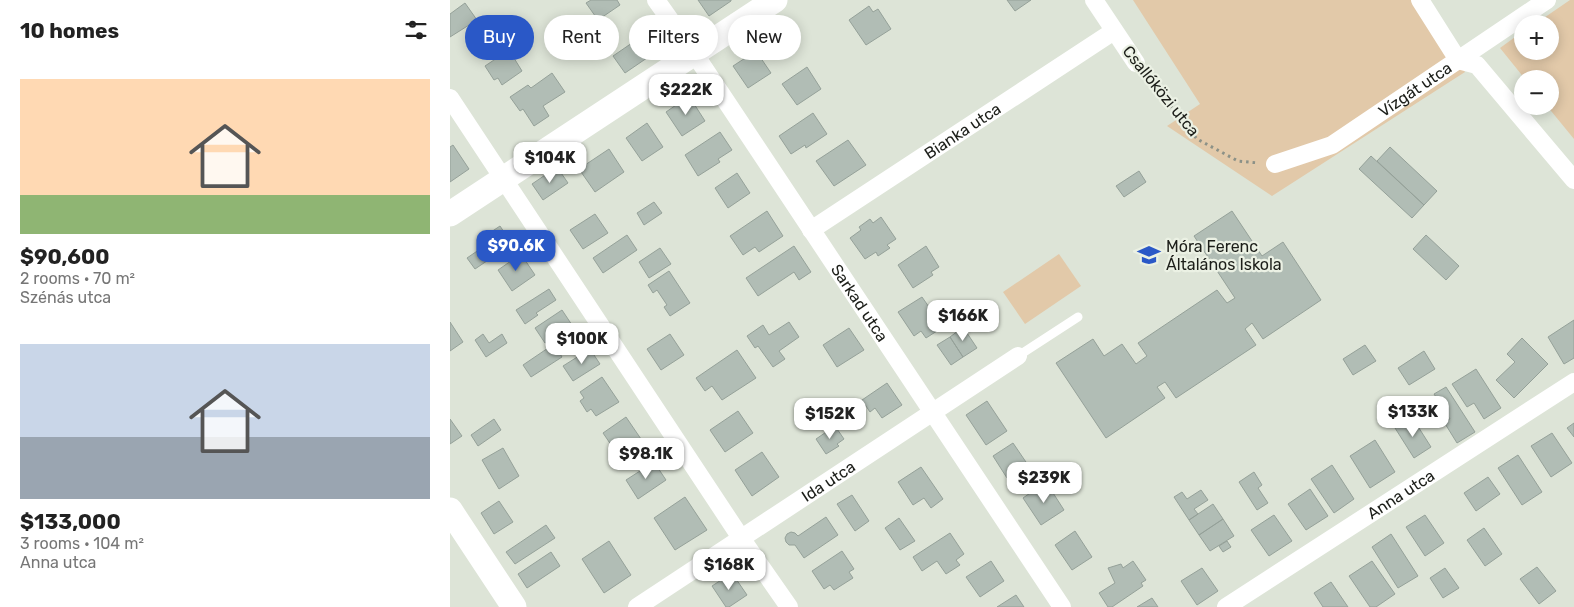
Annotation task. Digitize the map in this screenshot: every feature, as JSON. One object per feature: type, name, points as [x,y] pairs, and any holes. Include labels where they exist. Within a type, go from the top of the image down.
[{"type":"main road","points":[[718,38],[775,0]]},
{"type":"main road","points":[[450,214],[685,60]]},
{"type":"main road","points":[[450,510],[514,607]]},
{"type":"street","name":"Sarkad utca","points":[[656,0],[667,15]]},
{"type":"street","name":"Csallóközi utca","points":[[1094,0],[1136,63]]},
{"type":"street","points":[[1420,0],[1458,60],[1477,64],[1574,180]]},
{"type":"street","name":"Vízgát utca","points":[[1275,164],[1332,145],[1547,0]]},
{"type":"street","name":"Bianka utca","points":[[811,230],[1114,31]]},
{"type":"street","name":"Sarkad utca","points":[[698,60],[1062,607]]},
{"type":"street","points":[[450,98],[788,607]]},
{"type":"street","name":"Ida utca","points":[[637,607],[1018,356]]},
{"type":"street","name":"Anna utca","points":[[1226,607],[1574,382]]},
{"type":"lane","points":[[1018,356],[1078,317]]},
{"type":"path","name":"Csallóközi utca","points":[[1136,63],[1197,139],[1238,161],[1275,164]]},
{"type":"shaded area","points":[[1133,0],[1417,0],[1465,72],[1272,196],[1167,126],[1200,104]]},
{"type":"shaded area","points":[[1570,0],[1574,0],[1574,139],[1554,115],[1559,115],[1559,70],[1518,70],[1500,48],[1514,38],[1514,60],[1559,60],[1559,15],[1548,15]]},
{"type":"shaded area","points":[[1059,254],[1081,286],[1025,324],[1003,292]]},
{"type":"building","points":[[591,0],[617,0],[620,5],[605,15],[594,15],[586,3]]},
{"type":"building","points":[[698,0],[731,0],[710,15],[708,15]]},
{"type":"building","points":[[1007,0],[1031,0],[1015,11]]},
{"type":"building","points":[[465,3],[473,15],[465,15],[465,28],[450,37],[450,14]]},
{"type":"building","points":[[869,6],[873,12],[878,9],[891,29],[866,45],[849,20]]},
{"type":"building","points":[[629,45],[629,60],[644,60],[625,73],[616,60],[619,60],[619,52]]},
{"type":"building","points":[[494,60],[515,60],[522,71],[502,85],[498,78],[494,80],[485,66]]},
{"type":"building","points":[[742,60],[762,60],[771,73],[748,88],[733,66]]},
{"type":"building","points":[[807,67],[821,89],[797,105],[782,84]]},
{"type":"building","points":[[552,73],[565,92],[543,106],[549,116],[534,126],[523,109],[520,111],[510,97],[528,85],[531,88]]},
{"type":"building","points":[[689,96],[705,121],[682,136],[666,112]]},
{"type":"building","points":[[813,113],[827,134],[806,148],[805,145],[791,154],[779,136]]},
{"type":"building","points":[[647,123],[663,147],[642,161],[626,138]]},
{"type":"building","points":[[720,132],[732,150],[718,159],[720,162],[698,176],[685,155]]},
{"type":"building","points":[[848,140],[866,165],[834,186],[816,161]]},
{"type":"building","points":[[453,145],[469,169],[450,182],[450,147]]},
{"type":"building","points":[[1390,147],[1437,191],[1424,205],[1377,161]]},
{"type":"building","points":[[609,149],[624,172],[595,192],[579,169]]},
{"type":"building","points":[[1371,156],[1424,205],[1412,218],[1359,169]]},
{"type":"building","points":[[557,167],[568,183],[543,200],[532,184]]},
{"type":"building","points":[[1139,171],[1146,182],[1124,197],[1116,186]]},
{"type":"building","points":[[737,173],[750,193],[728,208],[715,188]]},
{"type":"building","points":[[654,202],[662,213],[644,225],[637,213]]},
{"type":"building","points":[[767,211],[783,236],[759,252],[755,247],[743,255],[730,236]]},
{"type":"building","points":[[1232,211],[1262,256],[1283,242],[1321,300],[1263,339],[1252,323],[1245,329],[1256,345],[1176,398],[1165,382],[1157,387],[1165,398],[1106,438],[1056,363],[1093,339],[1104,356],[1122,344],[1136,364],[1147,356],[1138,343],[1217,290],[1227,303],[1235,298],[1194,236]]},
{"type":"building","points":[[595,214],[608,233],[583,249],[570,230]]},
{"type":"building","points":[[881,217],[896,239],[887,245],[890,248],[878,256],[876,252],[865,259],[850,238],[861,230],[859,227],[870,219],[873,223]]},
{"type":"building","points":[[500,226],[512,244],[475,269],[467,258],[486,245],[482,238]]},
{"type":"building","points":[[627,235],[637,250],[603,273],[593,258]]},
{"type":"building","points":[[1426,235],[1459,266],[1446,280],[1413,249]]},
{"type":"building","points":[[794,246],[811,272],[799,280],[794,272],[758,296],[746,278]]},
{"type":"building","points":[[926,246],[939,267],[931,272],[933,275],[913,288],[898,265]]},
{"type":"building","points":[[660,248],[671,264],[649,278],[639,262]]},
{"type":"building","points":[[521,254],[535,275],[512,291],[498,270]]},
{"type":"building","points":[[669,271],[690,303],[670,316],[664,307],[667,305],[657,290],[653,293],[648,285]]},
{"type":"building","points":[[549,289],[556,300],[536,313],[538,315],[525,324],[516,310]]},
{"type":"building","points":[[922,297],[938,320],[932,324],[937,331],[926,338],[921,331],[914,336],[898,312]]},
{"type":"building","points":[[562,310],[572,325],[545,343],[535,328]]},
{"type":"building","points":[[1574,320],[1574,358],[1564,364],[1548,337]]},
{"type":"building","points":[[450,322],[463,342],[450,351]]},
{"type":"building","points":[[789,322],[799,337],[779,351],[785,359],[773,367],[758,346],[755,348],[747,336],[763,325],[769,335]]},
{"type":"building","points":[[963,327],[977,348],[963,357],[950,337]]},
{"type":"building","points":[[849,328],[864,350],[837,367],[823,345]]},
{"type":"building","points":[[483,334],[489,343],[502,334],[507,343],[486,357],[475,340]]},
{"type":"building","points":[[670,334],[684,355],[661,370],[647,349]]},
{"type":"building","points":[[950,337],[963,357],[951,365],[937,345]]},
{"type":"building","points":[[1522,338],[1548,364],[1514,398],[1496,380],[1515,362],[1507,354]]},
{"type":"building","points":[[554,344],[562,357],[531,377],[523,365]]},
{"type":"building","points":[[1365,345],[1376,361],[1353,375],[1343,359]]},
{"type":"building","points":[[590,349],[600,364],[573,381],[563,366]]},
{"type":"building","points":[[737,350],[756,378],[722,400],[712,386],[705,391],[696,378]]},
{"type":"building","points":[[1424,351],[1435,369],[1409,385],[1398,368]]},
{"type":"building","points":[[1476,369],[1501,408],[1484,419],[1474,403],[1467,407],[1452,384]]},
{"type":"building","points":[[602,377],[619,402],[596,416],[591,409],[587,412],[580,401],[584,398],[580,392]]},
{"type":"building","points":[[887,383],[902,405],[882,418],[875,408],[870,412],[862,400]]},
{"type":"building","points":[[1446,387],[1475,432],[1457,443],[1444,422],[1450,419],[1434,394]]},
{"type":"building","points":[[987,401],[1007,431],[986,445],[966,415]]},
{"type":"building","points":[[822,404],[829,415],[808,429],[801,418]]},
{"type":"building","points":[[738,411],[753,433],[725,452],[710,430]]},
{"type":"building","points":[[626,417],[641,439],[644,447],[632,455],[627,448],[618,455],[603,433]]},
{"type":"building","points":[[1412,417],[1431,447],[1414,458],[1395,428]]},
{"type":"building","points":[[450,419],[462,436],[450,444]]},
{"type":"building","points":[[494,419],[501,430],[478,446],[471,435]]},
{"type":"building","points":[[1574,423],[1574,437],[1567,428]]},
{"type":"building","points":[[835,426],[844,439],[837,444],[839,446],[826,454],[816,439]]},
{"type":"building","points":[[1552,433],[1572,463],[1551,477],[1531,446]]},
{"type":"building","points":[[1375,440],[1395,472],[1370,488],[1350,456]]},
{"type":"building","points":[[1013,443],[1028,465],[1007,478],[993,456]]},
{"type":"building","points":[[503,448],[519,476],[499,489],[482,460]]},
{"type":"building","points":[[762,452],[779,477],[752,496],[735,470]]},
{"type":"building","points":[[1518,455],[1542,492],[1522,505],[1498,468]]},
{"type":"building","points":[[654,462],[666,480],[638,499],[626,480]]},
{"type":"building","points":[[1332,465],[1354,499],[1334,513],[1311,479]]},
{"type":"building","points":[[921,467],[943,499],[931,508],[924,498],[913,505],[898,482]]},
{"type":"building","points":[[1254,472],[1262,485],[1258,488],[1268,503],[1257,510],[1239,482]]},
{"type":"building","points":[[1488,477],[1500,494],[1476,511],[1464,493]]},
{"type":"building","points":[[1046,482],[1064,510],[1041,525],[1023,498]]},
{"type":"building","points":[[1310,489],[1328,516],[1306,530],[1288,504]]},
{"type":"building","points":[[1201,490],[1208,500],[1194,509],[1198,514],[1189,520],[1174,497],[1182,492],[1187,499]]},
{"type":"building","points":[[852,495],[869,521],[855,531],[837,504]]},
{"type":"building","points":[[685,497],[707,530],[675,550],[654,518]]},
{"type":"building","points":[[499,501],[513,522],[494,534],[481,513]]},
{"type":"building","points":[[1213,504],[1223,519],[1199,535],[1189,520]]},
{"type":"building","points":[[1274,515],[1292,541],[1269,556],[1251,530]]},
{"type":"building","points":[[1425,515],[1444,543],[1425,556],[1406,527]]},
{"type":"building","points":[[826,517],[838,535],[804,558],[795,545],[789,545],[786,542],[787,534],[791,532],[798,536]]},
{"type":"building","points":[[899,518],[915,541],[900,550],[885,528]]},
{"type":"building","points":[[1223,519],[1234,536],[1210,551],[1199,535]]},
{"type":"building","points":[[546,525],[555,538],[515,564],[506,552]]},
{"type":"building","points":[[1484,528],[1502,554],[1485,566],[1467,540]]},
{"type":"building","points":[[1075,531],[1092,557],[1072,570],[1055,545]]},
{"type":"building","points":[[950,533],[964,554],[956,560],[960,565],[946,574],[937,561],[922,571],[913,557]]},
{"type":"building","points":[[1391,534],[1418,576],[1398,588],[1372,547]]},
{"type":"building","points":[[609,541],[631,575],[604,593],[582,559]]},
{"type":"building","points":[[1227,541],[1231,547],[1223,552],[1219,546]]},
{"type":"building","points":[[842,551],[854,569],[849,572],[853,578],[834,590],[830,585],[824,589],[812,571]]},
{"type":"building","points":[[551,552],[560,566],[527,588],[518,574]]},
{"type":"building","points":[[991,561],[1004,581],[980,597],[966,577]]},
{"type":"building","points":[[1133,561],[1146,580],[1141,583],[1143,586],[1112,607],[1108,607],[1099,593],[1115,583],[1108,568],[1121,564],[1123,568]]},
{"type":"building","points":[[1372,561],[1395,594],[1376,607],[1370,607],[1349,576]]},
{"type":"building","points":[[1537,567],[1556,591],[1539,604],[1520,579]]},
{"type":"building","points":[[1202,568],[1218,591],[1197,605],[1181,581]]},
{"type":"building","points":[[1445,568],[1459,588],[1443,598],[1430,578]]},
{"type":"building","points":[[732,573],[747,595],[726,607],[712,586]]},
{"type":"building","points":[[1331,582],[1348,607],[1323,607],[1314,593]]},
{"type":"building","points":[[1016,595],[1024,607],[997,607]]},
{"type":"building","points":[[1152,598],[1158,607],[1137,607]]},
{"type":"place","name":"Móra Ferenc Általános Iskola","points":[[1149,255]]}]
